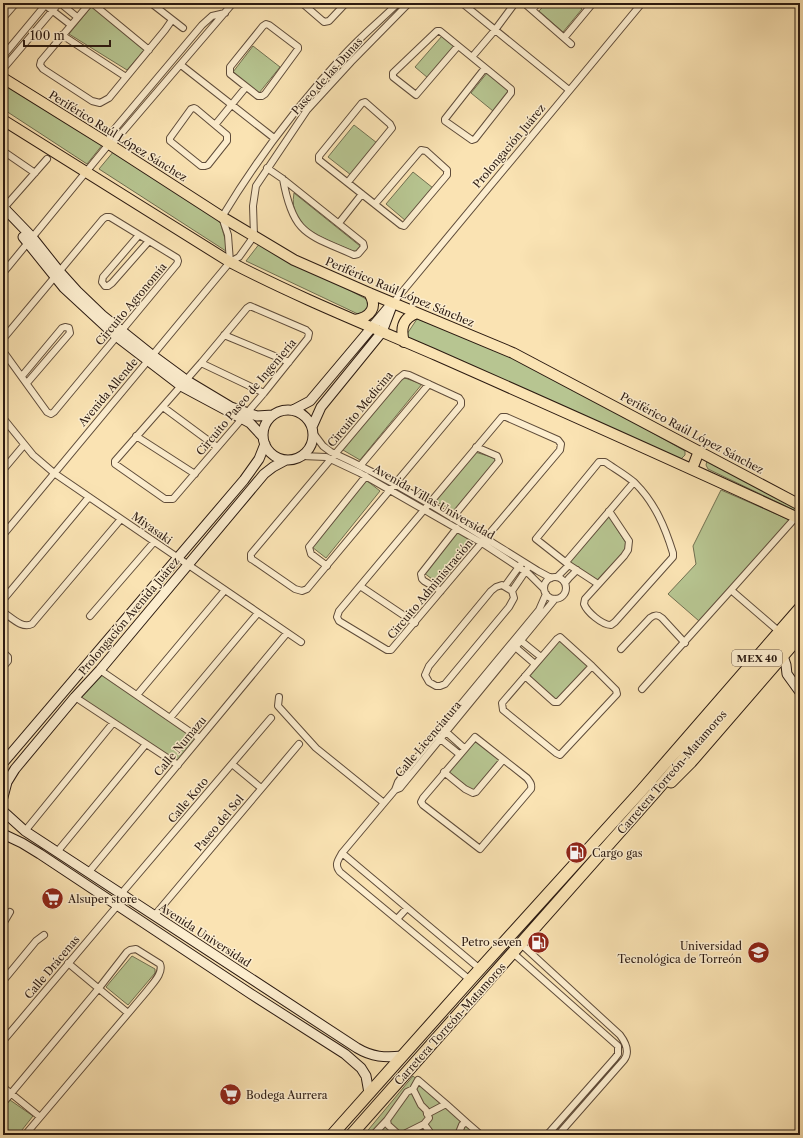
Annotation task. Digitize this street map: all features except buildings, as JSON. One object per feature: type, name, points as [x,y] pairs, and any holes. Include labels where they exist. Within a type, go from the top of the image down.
[{"type":"highway","points":[[641,791],[681,735],[800,598]]},
{"type":"highway","name":"MEX 40","points":[[332,1135],[641,791],[718,711],[800,608]]},
{"type":"highway","name":"Carretera Torreón-Matamoros","points":[[351,1135],[656,791],[718,711],[800,623]]},
{"type":"highway","points":[[656,791],[668,785],[681,774],[800,636]]},
{"type":"main road","name":"Periférico Raúl López Sánchez","points":[[3,78],[222,217],[294,260],[513,353],[800,505]]},
{"type":"main road","points":[[3,120],[230,262],[256,276],[580,418],[798,518]]},
{"type":"main road","points":[[355,320],[365,318],[372,311],[373,302],[369,293]]},
{"type":"main road","points":[[404,342],[402,330],[403,324],[407,319],[418,313]]},
{"type":"main road","points":[[692,469],[699,451]]},
{"type":"street","points":[[3,68],[59,3],[78,17]]},
{"type":"street","points":[[149,50],[91,3],[62,35],[41,61],[40,65],[43,69],[92,100],[100,103],[109,98],[149,50],[172,20]]},
{"type":"street","points":[[151,3],[183,28]]},
{"type":"street","points":[[3,273],[109,144],[114,142],[234,3]]},
{"type":"street","points":[[302,3],[324,22],[329,21],[346,3]]},
{"type":"street","name":"Paseo de las Dunas","points":[[222,217],[274,138],[301,105],[344,55],[398,3]]},
{"type":"street","name":"Paseo de las Dunas","points":[[254,236],[253,206],[256,186],[267,168],[307,110],[350,62],[409,3]]},
{"type":"street","points":[[462,3],[569,90]]},
{"type":"street","points":[[472,57],[515,3]]},
{"type":"street","points":[[524,3],[571,44]]},
{"type":"street","points":[[532,10],[538,3]]},
{"type":"street","points":[[564,38],[593,3]]},
{"type":"street","name":"Prolongación Juárez","points":[[393,303],[642,3]]},
{"type":"street","points":[[3,18],[12,4]]},
{"type":"street","points":[[3,56],[45,4],[71,25]]},
{"type":"street","points":[[109,144],[109,139],[112,132],[202,25],[212,16],[225,14]]},
{"type":"street","points":[[269,25],[298,47],[298,50],[265,94],[258,96],[246,87],[230,74],[230,67],[263,26],[269,25]]},
{"type":"street","points":[[458,46],[418,93],[414,94],[393,77],[393,75],[439,31],[472,57],[485,68],[511,88],[511,93],[472,140],[445,122],[446,116],[485,68]]},
{"type":"street","points":[[62,35],[126,77]]},
{"type":"street","points":[[181,64],[274,138]]},
{"type":"street","points":[[215,124],[246,87]]},
{"type":"street","points":[[348,182],[392,128],[390,124],[364,102],[318,158],[401,225],[404,226],[447,175],[447,170],[426,151],[421,150],[375,204]]},
{"type":"street","points":[[301,105],[307,110]]},
{"type":"street","points":[[191,109],[196,109],[215,124],[228,138],[213,159],[205,166],[201,166],[170,140],[171,134],[191,109]]},
{"type":"street","points":[[3,151],[35,173]]},
{"type":"street","points":[[47,160],[3,210],[30,240],[57,274],[77,291],[119,334],[184,383],[231,407],[244,416],[255,428],[274,456],[286,460],[294,460],[302,456],[311,447],[316,416],[321,407],[382,332],[393,303]]},
{"type":"street","points":[[267,168],[283,179],[339,223],[364,245],[358,254],[354,255],[306,233],[296,222],[291,210],[283,179]]},
{"type":"street","points":[[245,180],[256,186]]},
{"type":"street","points":[[339,223],[362,194]]},
{"type":"street","name":"Circuito Agronomía","points":[[3,339],[106,217],[110,216],[177,258],[178,263],[51,414],[47,412],[3,351]]},
{"type":"street","points":[[222,217],[228,235],[230,262]]},
{"type":"street","points":[[139,235],[103,277],[102,282],[105,286],[112,283],[149,241]]},
{"type":"street","name":"Avenida Allende","points":[[3,535],[230,262],[239,257],[254,236]]},
{"type":"street","points":[[293,410],[310,401],[371,327],[393,303]]},
{"type":"street","name":"Circuito Paseo de Ingeniería","points":[[250,306],[308,331],[309,335],[264,393],[195,474],[173,499],[165,499],[115,464],[115,461],[224,335],[250,306]]},
{"type":"street","points":[[22,376],[62,328],[69,328],[70,333],[27,383]]},
{"type":"street","points":[[224,335],[289,362]]},
{"type":"street","points":[[201,363],[264,393]]},
{"type":"street","name":"Circuito Medicina","points":[[402,375],[409,375],[429,384],[458,398],[461,401],[461,405],[307,589],[298,591],[253,560],[250,556],[252,553],[402,375]]},
{"type":"street","points":[[360,466],[429,384]]},
{"type":"street","points":[[163,407],[217,447]]},
{"type":"street","points":[[244,416],[273,415],[285,410],[293,410],[305,416],[313,430]]},
{"type":"street","points":[[264,441],[266,423],[273,415]]},
{"type":"street","name":"Circuito Administración","points":[[506,417],[558,440],[561,444],[560,450],[394,648],[389,651],[339,621],[337,617],[339,611],[429,503],[502,418],[506,417]]},
{"type":"street","name":"Miyasaki","points":[[3,418],[33,455],[54,473],[301,642]]},
{"type":"street","name":"Avenida Villas Universidad","points":[[313,430],[323,446],[334,456],[389,490],[457,528],[484,541]]},
{"type":"street","points":[[136,436],[195,474]]},
{"type":"street","name":"Prolongación Avenida Juárez","points":[[3,763],[256,464],[264,441]]},
{"type":"street","points":[[3,470],[24,445]]},
{"type":"street","points":[[452,518],[499,461],[497,456],[476,448]]},
{"type":"street","name":"Avenida Villas Universidad","points":[[302,456],[334,456],[360,466],[429,503],[484,541],[527,568],[554,577]]},
{"type":"street","name":"Prolongación Avenida Juárez","points":[[3,797],[7,782],[15,770],[75,697],[100,670],[264,474],[273,466],[286,460]]},
{"type":"street","points":[[598,584],[567,564],[536,539],[599,462],[605,462],[634,482],[651,502],[666,529],[673,557],[634,602],[611,625],[604,624],[589,611],[584,604],[585,599],[624,556],[629,547],[629,541],[609,511]]},
{"type":"street","points":[[327,566],[311,554],[309,547],[366,476]]},
{"type":"street","points":[[554,577],[562,579],[566,588],[563,596],[555,599],[550,598],[545,591],[545,584],[567,564],[634,482]]},
{"type":"street","points":[[3,600],[89,497]]},
{"type":"street","points":[[642,690],[731,590],[798,518]]},
{"type":"street","points":[[3,612],[22,625],[28,626],[32,624],[121,519]]},
{"type":"street","points":[[441,592],[424,581],[421,574],[457,528]]},
{"type":"street","points":[[90,616],[154,542]]},
{"type":"street","points":[[505,586],[521,564]]},
{"type":"street","points":[[512,591],[527,568]]},
{"type":"street","name":"Avenida Villas Universidad","points":[[527,568],[545,591]]},
{"type":"street","points":[[565,584],[578,570]]},
{"type":"street","points":[[360,586],[415,622]]},
{"type":"street","points":[[499,586],[505,586],[512,591],[514,598],[510,607],[445,684],[436,686],[429,682],[425,675],[429,666],[491,591],[499,586]]},
{"type":"street","points":[[137,695],[225,590]]},
{"type":"street","points":[[731,590],[775,628]]},
{"type":"street","name":"Calle Licenciatura","points":[[342,854],[395,790],[400,788],[443,730],[514,646],[539,610],[545,591]]},
{"type":"street","name":"Calle Licenciatura","points":[[519,639],[544,614],[549,605],[555,599]]},
{"type":"street","points":[[170,718],[258,613]]},
{"type":"street","points":[[621,649],[654,615],[658,615],[662,618],[685,643]]},
{"type":"street","name":"Calle Numazu","points":[[88,873],[287,633]]},
{"type":"street","points":[[561,638],[616,690],[617,694],[560,754],[556,754],[503,710],[502,706],[502,703],[541,658],[557,639],[561,638]]},
{"type":"street","points":[[519,639],[541,658]]},
{"type":"street","points":[[514,646],[535,664]]},
{"type":"street","points":[[3,652],[8,657],[8,661],[3,667]]},
{"type":"street","points":[[783,656],[787,674],[800,692]]},
{"type":"street","points":[[525,676],[554,702],[558,702],[592,666]]},
{"type":"street","points":[[100,670],[199,738]]},
{"type":"street","points":[[770,671],[787,674]]},
{"type":"street","points":[[75,697],[178,765]]},
{"type":"street","points":[[279,697],[278,706],[306,739],[384,803]]},
{"type":"street","name":"Calle Koto","points":[[121,894],[271,718]]},
{"type":"street","points":[[25,831],[113,723]]},
{"type":"street","points":[[443,730],[464,748]]},
{"type":"street","points":[[438,737],[459,754]]},
{"type":"street","points":[[476,737],[527,778],[531,784],[531,789],[480,849],[423,806],[422,803],[423,798],[464,748],[473,738],[476,737]]},
{"type":"street","points":[[57,852],[146,744]]},
{"type":"street","name":"Paseo del Sol","points":[[154,916],[299,744]]},
{"type":"street","points":[[444,772],[465,789],[473,793],[476,792],[503,760]]},
{"type":"street","points":[[232,764],[261,788]]},
{"type":"street","points":[[3,800],[4,815]]},
{"type":"street","name":"Avenida Universidad","points":[[4,815],[25,831],[88,873],[357,1048],[366,1053],[379,1057],[402,1056]]},
{"type":"street","points":[[3,834],[28,846],[117,906],[345,1054],[361,1068],[366,1076],[369,1093]]},
{"type":"street","points":[[470,980],[340,872],[337,869],[337,862],[342,854],[480,969]]},
{"type":"street","name":"Calle Drácenas","points":[[4,1039],[117,906]]},
{"type":"street","points":[[397,919],[407,908]]},
{"type":"street","points":[[3,924],[10,912]]},
{"type":"street","points":[[3,982],[36,941],[44,935]]},
{"type":"street","points":[[521,944],[624,1040],[627,1052],[624,1060],[558,1135]]},
{"type":"street","points":[[3,1103],[130,950],[136,949],[160,964],[160,972],[155,980],[25,1135]]},
{"type":"street","points":[[513,953],[618,1046],[618,1054],[615,1058],[547,1135]]},
{"type":"street","points":[[68,963],[128,1013]]},
{"type":"street","points":[[313,1033],[319,1023]]},
{"type":"street","points":[[373,1135],[407,1092],[414,1089],[418,1080],[481,1135]]},
{"type":"street","points":[[3,1087],[40,1117]]},
{"type":"street","points":[[386,1120],[388,1125],[401,1135],[424,1124],[428,1118],[428,1114],[421,1105],[414,1089]]},
{"type":"street","points":[[428,1114],[446,1104]]},
{"type":"street","points":[[458,1135],[462,1125],[466,1122]]},
{"type":"street","points":[[424,1124],[432,1135]]},
{"type":"green space","points":[[546,3],[575,3],[582,9],[563,32],[539,11]]},
{"type":"green space","points":[[92,6],[145,49],[127,70],[69,34]]},
{"type":"green space","points":[[442,36],[455,46],[428,78],[415,67]]},
{"type":"green space","points":[[253,46],[280,67],[259,93],[233,72]]},
{"type":"green space","points":[[487,73],[509,91],[493,111],[471,93]]},
{"type":"green space","points":[[4,83],[103,144],[87,164],[3,109]]},
{"type":"green space","points":[[354,125],[377,143],[351,175],[328,157]]},
{"type":"green space","points":[[114,151],[219,218],[229,253],[99,169]]},
{"type":"green space","points":[[413,172],[433,188],[406,221],[386,204]]},
{"type":"green space","points":[[294,193],[360,246],[355,252],[322,238],[303,224],[297,216],[294,205]]},
{"type":"green space","points":[[260,243],[368,300],[369,309],[360,315],[246,261]]},
{"type":"green space","points":[[417,319],[480,342],[556,379],[685,451],[685,455],[681,459],[405,337]]},
{"type":"green space","points":[[402,377],[422,384],[360,460],[343,450]]},
{"type":"green space","points":[[475,452],[495,458],[495,461],[454,511],[435,501]]},
{"type":"green space","points":[[707,461],[800,507],[800,513],[708,469],[706,465]]},
{"type":"green space","points":[[366,480],[380,491],[326,558],[312,547]]},
{"type":"green space","points":[[721,490],[790,520],[699,621],[668,594],[696,564],[693,546]]},
{"type":"green space","points":[[608,515],[626,543],[625,551],[596,581],[569,562]]},
{"type":"green space","points":[[457,531],[473,543],[440,585],[424,573]]},
{"type":"green space","points":[[560,640],[588,666],[556,701],[527,676]]},
{"type":"green space","points":[[102,673],[196,740],[177,762],[78,697]]},
{"type":"green space","points":[[474,737],[502,760],[473,792],[446,772]]},
{"type":"green space","points":[[132,956],[155,969],[155,973],[128,1005],[106,987]]},
{"type":"green space","points":[[413,1076],[481,1135],[364,1135]]},
{"type":"green space","points":[[10,1100],[33,1116],[18,1135],[3,1135],[3,1108]]},
{"type":"place","name":"Cargo gas","points":[[576,853]]},
{"type":"place","name":"Alsuper store","points":[[52,899]]},
{"type":"place","name":"Petro seven","points":[[538,942]]},
{"type":"place","name":"Universidad Tecnológica de Torreón","points":[[758,952]]},
{"type":"place","name":"Bodega Aurrera","points":[[231,1095]]}]
